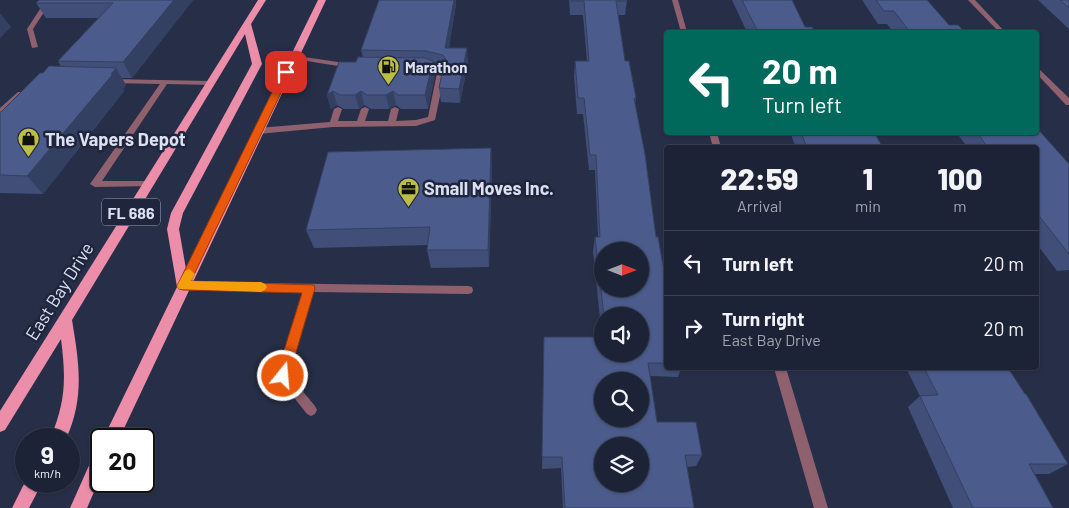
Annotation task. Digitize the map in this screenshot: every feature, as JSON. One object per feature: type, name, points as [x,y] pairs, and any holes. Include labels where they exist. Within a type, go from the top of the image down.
[{"type":"main road","name":"East Bay Drive","points":[[0,425],[262,0]]},
{"type":"main road","points":[[116,428],[322,0]]},
{"type":"main road","points":[[183,286],[173,228],[177,213],[257,64],[247,24]]},
{"type":"main road","points":[[62,428],[72,402],[72,376],[65,319]]},
{"type":"main road","points":[[78,508],[90,482]]},
{"type":"main road","points":[[20,508],[28,493]]},
{"type":"street","points":[[34,47],[30,29],[49,0]]},
{"type":"street","points":[[675,0],[683,30]]},
{"type":"street","points":[[971,0],[1000,30]]},
{"type":"street","points":[[294,57],[357,67],[350,76]]},
{"type":"street","points":[[258,131],[333,124],[416,123],[432,118],[441,72],[428,68],[413,68]]},
{"type":"street","points":[[1039,71],[1069,103]]},
{"type":"street","points":[[106,81],[211,83]]},
{"type":"street","points":[[149,184],[95,184],[165,82]]},
{"type":"street","points":[[0,112],[29,86]]},
{"type":"street","points":[[333,124],[338,109]]},
{"type":"street","points":[[360,123],[365,109]]},
{"type":"street","points":[[391,124],[395,109]]},
{"type":"street","points":[[183,286],[468,290]]},
{"type":"street","points":[[309,288],[283,376],[311,410]]},
{"type":"street","points":[[781,370],[820,508]]},
{"type":"building","points":[[39,0],[174,0],[123,62],[58,61],[113,3],[36,3]]},
{"type":"building","points":[[379,0],[454,0],[445,48],[467,48],[459,89],[439,88],[445,59],[443,55],[426,51],[361,50]]},
{"type":"building","points":[[571,0],[627,0],[616,1],[625,61],[629,61],[636,98],[634,98],[645,154],[656,237],[658,237],[664,270],[664,363],[648,363],[657,422],[696,422],[702,455],[685,455],[694,508],[565,508],[562,457],[542,457],[544,337],[594,337],[594,362],[649,362],[649,307],[603,307],[602,298],[649,298],[649,242],[596,242],[595,237],[600,237],[596,155],[590,155],[584,98],[578,98],[575,61],[589,61],[584,1]]},
{"type":"building","points":[[742,0],[792,0],[805,27],[812,27],[814,30],[757,30]]},
{"type":"building","points":[[876,0],[927,0],[949,25],[958,25],[963,30],[908,30],[894,11],[884,11]]},
{"type":"building","points":[[1060,0],[1069,0],[1069,8]]},
{"type":"building","points":[[358,57],[425,58],[433,61],[425,95],[398,95],[393,91],[386,95],[367,95],[361,91],[355,95],[340,95],[333,91],[327,95],[339,62],[356,62]]},
{"type":"building","points":[[49,66],[116,68],[111,74],[113,74],[27,176],[0,175],[0,112]]},
{"type":"building","points":[[1039,130],[1069,164],[1069,254],[1039,216],[1039,145],[986,145],[979,135],[1039,135]]},
{"type":"building","points":[[802,135],[876,135],[881,145],[806,145]]},
{"type":"building","name":"Small Moves Inc.","points":[[491,148],[488,250],[427,250],[430,227],[306,230],[328,152]]},
{"type":"building","points":[[925,370],[1009,370],[1068,464],[1029,464],[1053,508],[973,508],[920,396],[938,395]]},
{"type":"slow traffic","points":[[189,274],[183,286],[261,287]]},
{"type":"place","name":"Marathon","points":[[389,86]]},
{"type":"place","name":"The Vapers Depot","points":[[29,158]]},
{"type":"place","name":"Small Moves Inc.","points":[[408,207]]},
{"type":"route","points":[[283,376],[309,288],[183,286],[286,72]]}]
